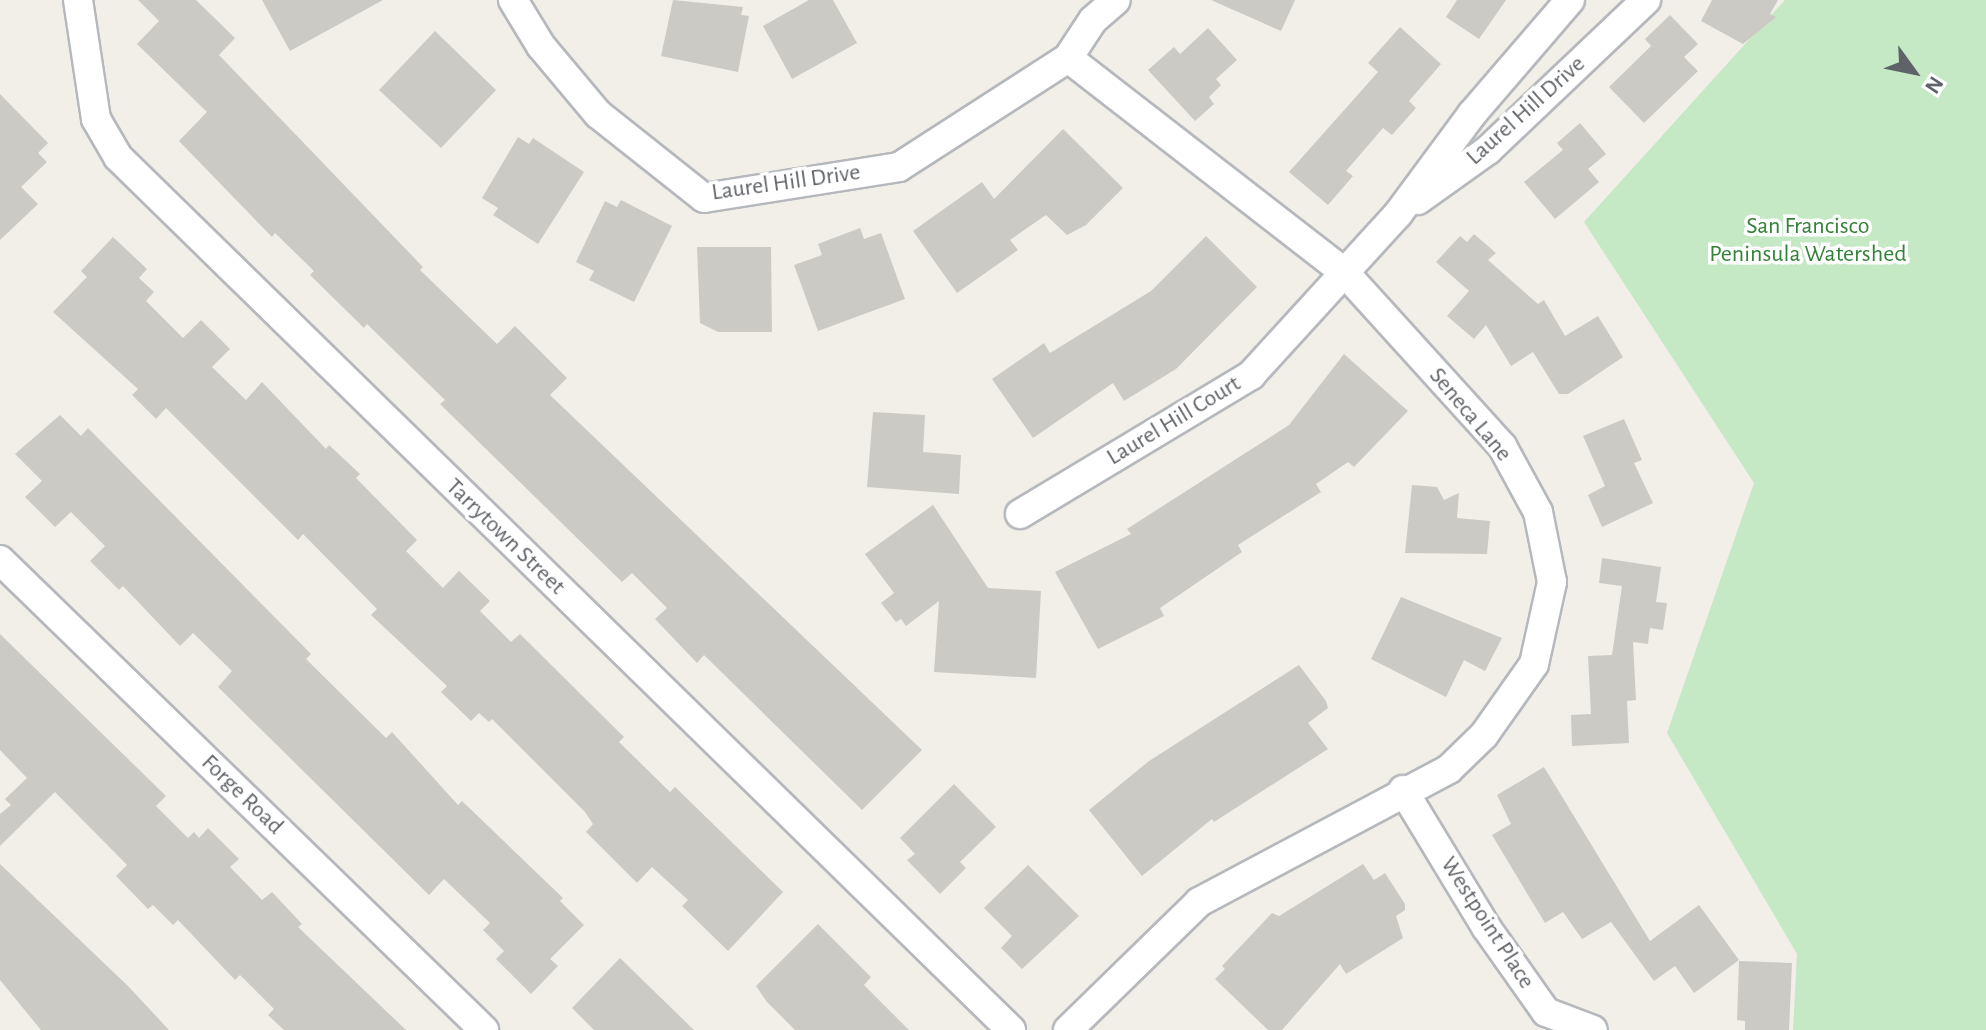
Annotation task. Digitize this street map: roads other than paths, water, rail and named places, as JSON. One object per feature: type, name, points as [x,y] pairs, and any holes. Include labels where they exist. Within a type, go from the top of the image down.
[{"type":"street","name":"Tarrytown Street","points":[[78,0],[96,119],[118,157],[1011,1030]]},
{"type":"street","name":"Laurel Hill Drive","points":[[513,0],[541,46],[598,114],[704,198],[899,167],[1068,58],[1095,10],[1116,0]]},
{"type":"street","name":"Laurel Hill Drive","points":[[1344,272],[1398,214],[1472,114],[1570,0]]},
{"type":"street","name":"Laurel Hill Drive","points":[[1398,214],[1488,150],[1646,0]]},
{"type":"street","name":"Seneca Lane","points":[[1068,58],[1344,272],[1502,446],[1538,512],[1552,582],[1534,664],[1484,735],[1449,769],[1403,790],[1199,902],[1068,1030]]},
{"type":"street","name":"Laurel Hill Court","points":[[1020,514],[1251,375],[1344,272]]},
{"type":"street","name":"Forge Road","points":[[0,560],[484,1030]]},
{"type":"street","name":"Westpoint Place","points":[[1403,790],[1486,927],[1546,1012],[1593,1030]]},
{"type":"park label","name":"San Francisco Peninsula Watershed","points":[[1808,241]]}]
